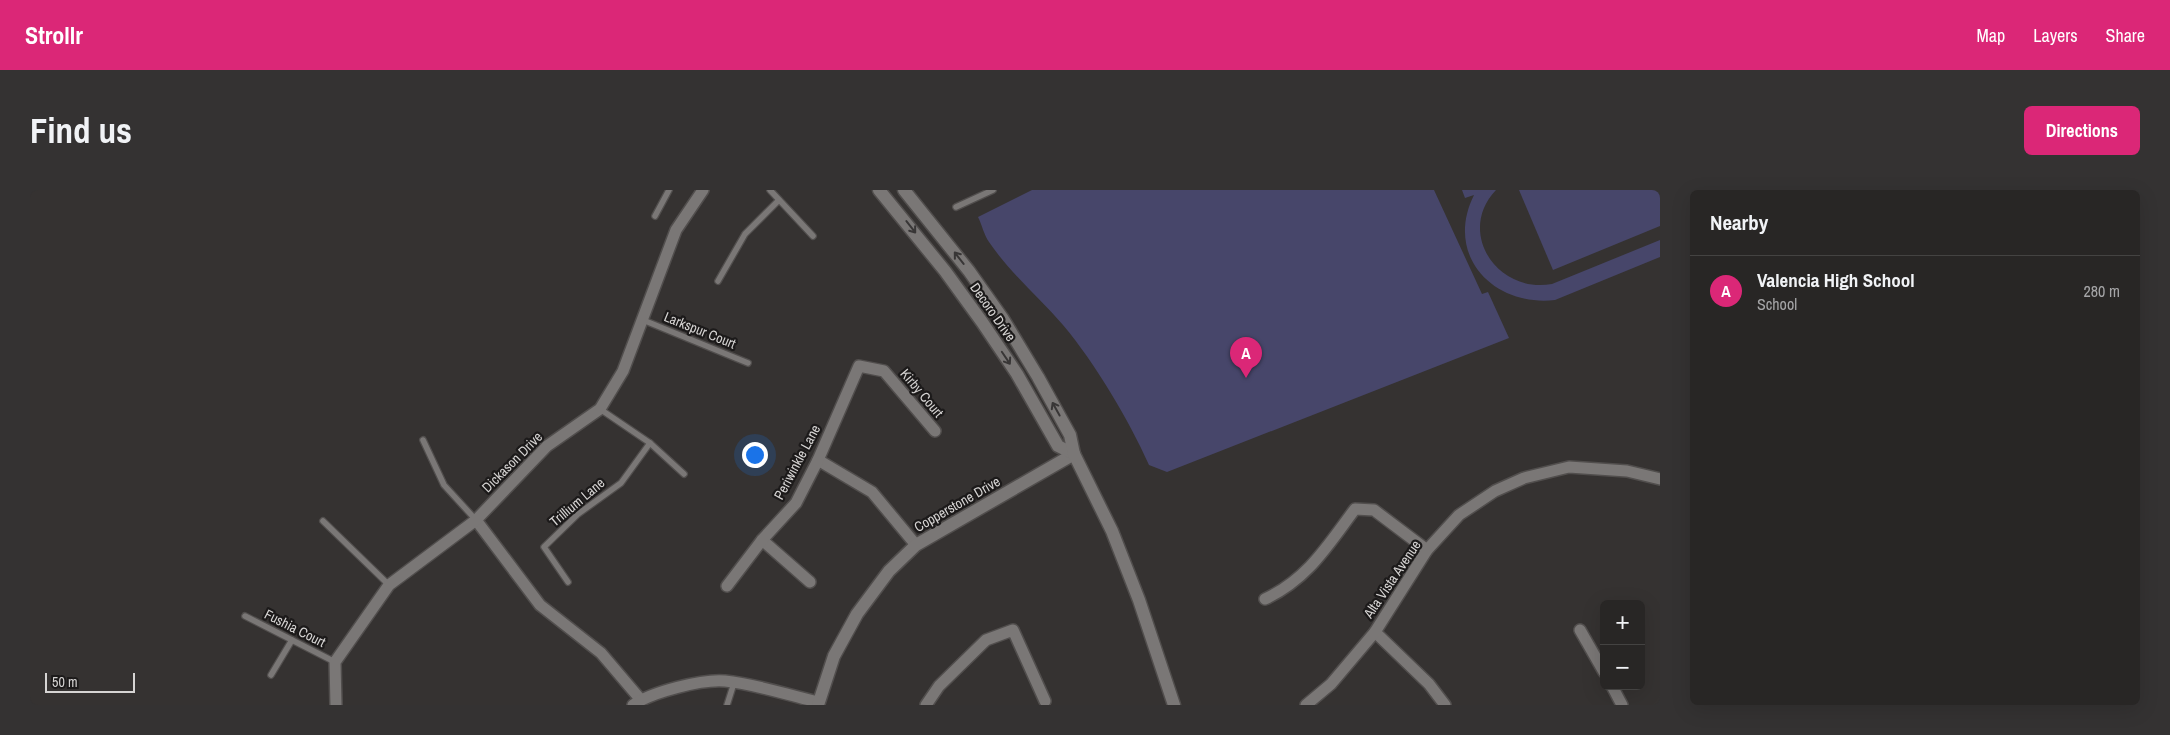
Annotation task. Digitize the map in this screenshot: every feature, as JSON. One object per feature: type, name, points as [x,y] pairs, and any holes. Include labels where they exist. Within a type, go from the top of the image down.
[{"type":"main road","name":"Decoro Drive","points":[[879,190],[946,271],[982,322],[1017,374],[1058,446],[1074,454]]},
{"type":"main road","name":"Decoro Drive","points":[[904,190],[968,271],[1003,320],[1038,377],[1070,435],[1074,454],[1112,531],[1174,705]]},
{"type":"main road","name":"Copperstone Drive","points":[[818,703],[834,656],[857,614],[890,572],[916,545],[1074,454]]},
{"type":"street","name":"Dickason Drive","points":[[335,662],[389,584],[476,520],[547,446],[600,409],[623,372],[676,230],[703,190]]},
{"type":"street","name":"Kirby Court","points":[[859,366],[884,370],[935,431]]},
{"type":"street","name":"Periwinkle Lane","points":[[727,586],[762,540],[796,503],[818,460],[859,366]]},
{"type":"street","points":[[818,460],[872,492],[916,545]]},
{"type":"street","name":"Alta Vista Avenue","points":[[1306,705],[1331,684],[1375,632],[1427,550],[1459,515],[1495,491],[1524,478],[1569,467],[1627,471],[1660,478]]},
{"type":"street","points":[[1265,599],[1285,590],[1311,568],[1355,509],[1374,510],[1427,550]]},
{"type":"street","points":[[476,520],[540,605],[601,653],[640,703],[680,687],[723,681],[818,703]]},
{"type":"street","points":[[762,540],[810,582]]},
{"type":"street","points":[[926,705],[939,686],[986,640],[1013,630],[1045,701]]},
{"type":"street","points":[[1580,630],[1600,665]]},
{"type":"street","points":[[1375,632],[1429,684],[1445,705]]},
{"type":"street","points":[[335,662],[336,705]]},
{"type":"street","points":[[1614,690],[1622,705]]},
{"type":"lane","points":[[655,216],[668,190]]},
{"type":"lane","points":[[770,190],[813,236]]},
{"type":"lane","points":[[956,207],[993,190]]},
{"type":"lane","points":[[718,281],[745,234],[779,200]]},
{"type":"lane","name":"Larkspur Court","points":[[642,320],[748,362]]},
{"type":"lane","points":[[600,409],[650,443],[684,474]]},
{"type":"lane","points":[[423,440],[444,485],[476,520]]},
{"type":"lane","name":"Trillium Lane","points":[[568,582],[544,547],[578,514],[621,482],[650,443]]},
{"type":"lane","points":[[323,521],[389,584]]},
{"type":"lane","name":"Fushia Court","points":[[245,616],[335,662]]},
{"type":"lane","points":[[271,675],[292,640]]},
{"type":"lane","points":[[727,705],[734,683]]},
{"type":"shaded area","points":[[1032,190],[1434,190],[1482,294],[1488,292],[1509,338],[1167,472],[1149,465],[1121,411],[1099,374],[1075,340],[1006,264],[986,236],[978,217]]},
{"type":"shaded area","points":[[1462,190],[1496,190],[1485,207],[1480,224],[1482,241],[1488,256],[1500,270],[1514,279],[1532,285],[1552,284],[1660,240],[1660,257],[1555,300],[1532,300],[1512,295],[1494,286],[1480,273],[1470,256],[1465,238],[1466,217],[1474,195],[1465,198]]},
{"type":"shaded area","points":[[1519,190],[1660,190],[1660,226],[1553,270]]},
{"type":"place","name":"Valencia High School","points":[[1246,378]]}]
